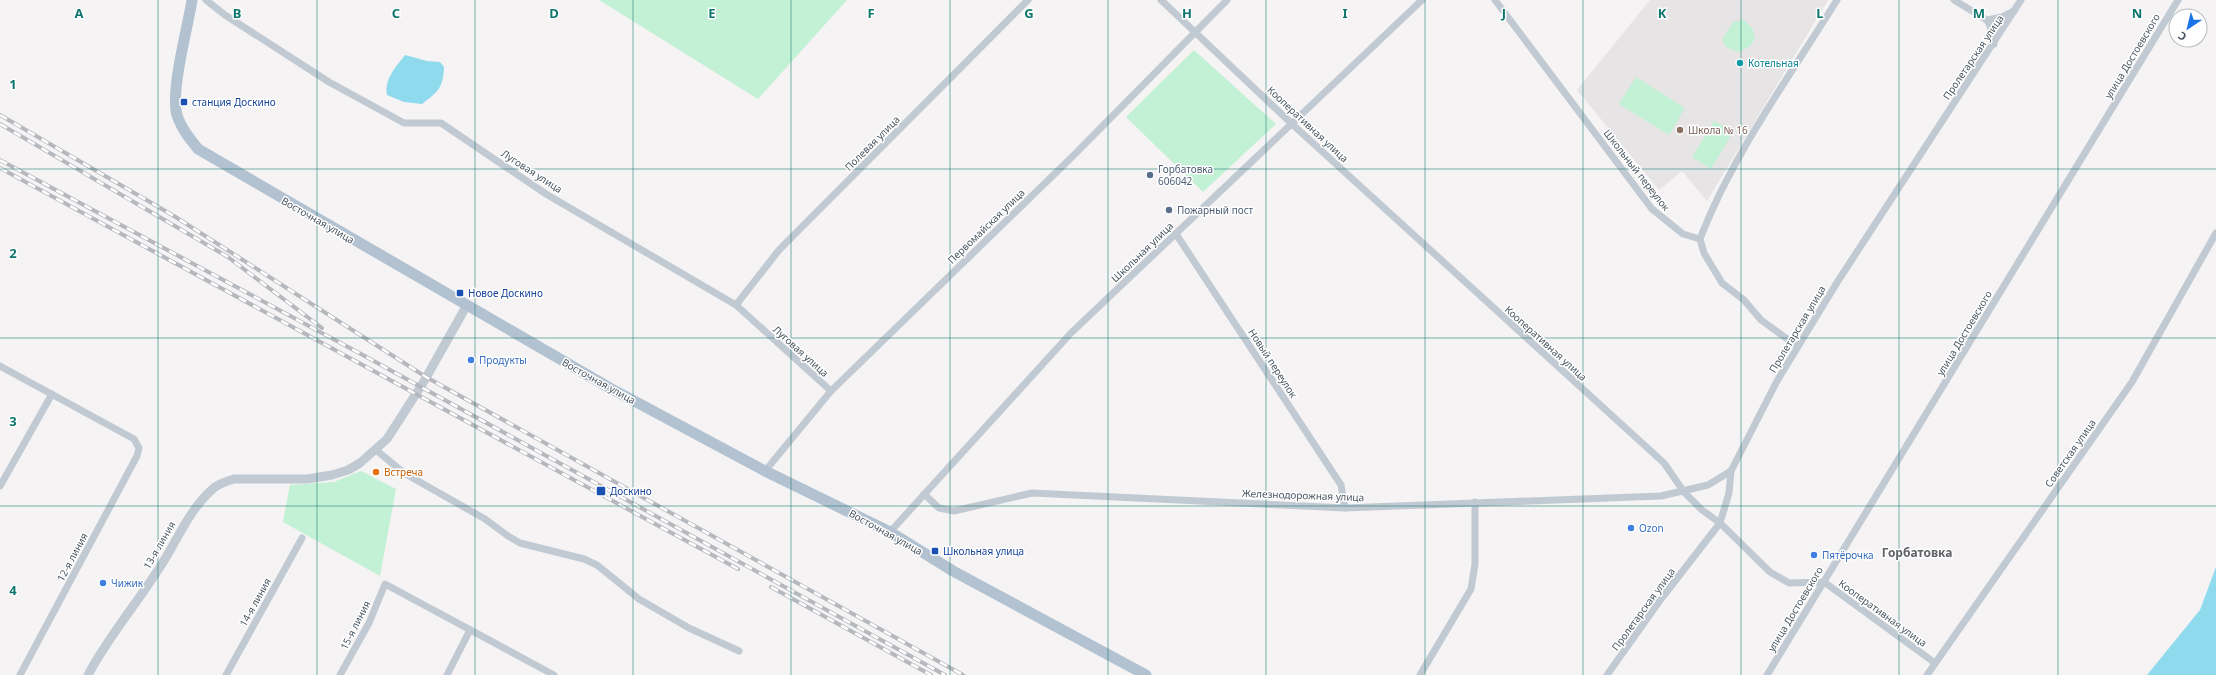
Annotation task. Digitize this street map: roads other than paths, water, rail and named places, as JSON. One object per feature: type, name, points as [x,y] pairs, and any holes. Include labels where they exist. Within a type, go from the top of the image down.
[{"type":"main road","name":"Восточная улица","points":[[192,0],[177,83],[176,102],[177,115],[186,134],[198,149],[610,388],[765,471],[890,532],[956,572],[1146,675]]},
{"type":"street","name":"Луговая улица","points":[[206,0],[225,16],[329,82],[404,123],[441,123],[546,194],[736,305],[831,391]]},
{"type":"street","name":"Полевая улица","points":[[736,305],[779,250],[1028,0]]},
{"type":"street","name":"Кооперативная улица","points":[[1161,0],[1292,124],[1664,463],[1684,492],[1702,510],[1720,523],[1770,572],[1789,583],[1824,582],[1936,663]]},
{"type":"street","name":"Первомайская улица","points":[[765,471],[831,391],[1074,155],[1227,0]]},
{"type":"street","name":"Школьная улица","points":[[890,532],[1071,333],[1422,0]]},
{"type":"street","name":"Школьный переулок","points":[[1494,0],[1652,208],[1683,234],[1700,239]]},
{"type":"street","points":[[1797,346],[1761,320],[1744,300],[1722,283],[1704,253],[1700,239],[1720,192],[1736,164],[1837,0]]},
{"type":"street","points":[[1954,0],[1987,20],[1994,44]]},
{"type":"street","name":"Пролетарская улица","points":[[1607,675],[1661,599],[1720,523],[1729,493],[1731,471],[1777,381],[1797,346],[1928,142],[1994,44],[2021,0]]},
{"type":"street","name":"улица Достоевского","points":[[1767,675],[2178,0]]},
{"type":"street","points":[[1987,20],[2002,17],[2015,10]]},
{"type":"street","name":"Советская улица","points":[[1927,675],[2132,382],[2216,232]]},
{"type":"street","name":"Новый переулок","points":[[1176,234],[1341,485],[1345,508]]},
{"type":"street","points":[[467,305],[409,406],[387,439],[376,450],[404,473],[485,519],[520,543],[584,559],[597,566],[639,599],[689,628],[738,651]]},
{"type":"street","points":[[0,366],[52,394],[0,486]]},
{"type":"street","name":"12-я линия","points":[[20,675],[137,456],[139,448],[134,439],[52,394]]},
{"type":"street","name":"13-я линия","points":[[88,675],[101,650],[157,572],[188,518],[215,487],[224,481],[234,479],[307,479],[332,475],[348,470],[376,450]]},
{"type":"street","name":"Железнодорожная улица","points":[[924,494],[939,508],[954,511],[1032,493],[1345,508],[1661,496],[1708,486],[1731,471]]},
{"type":"street","points":[[1420,675],[1471,589],[1476,564],[1475,502]]},
{"type":"street","name":"14-я линия","points":[[226,675],[302,538]]},
{"type":"street","name":"15-я линия","points":[[340,675],[369,623],[385,584],[470,630]]},
{"type":"street","points":[[447,675],[470,630],[554,675]]},
{"type":"water","points":[[405,55],[427,61],[440,62],[444,67],[439,89],[422,104],[404,102],[387,95],[387,84],[389,78]]},
{"type":"water","points":[[2216,567],[2216,675],[2147,675],[2200,610]]},
{"type":"railway","points":[[0,115],[174,216],[426,377],[963,675]]},
{"type":"railway","points":[[0,124],[228,257],[322,328]]},
{"type":"railway","points":[[0,160],[361,354],[945,675]]},
{"type":"railway","points":[[0,168],[738,569]]},
{"type":"railway","points":[[771,587],[931,675]]},
{"type":"place","name":"Котельная","points":[[1740,63]]},
{"type":"place","name":"станция Доскино","points":[[184,102]]},
{"type":"place","name":"Школа № 16","points":[[1680,130]]},
{"type":"place","name":"Горбатовка 606042","points":[[1150,175]]},
{"type":"place","name":"Пожарный пост","points":[[1169,210]]},
{"type":"place","name":"Новое Доскино","points":[[460,293]]},
{"type":"place","name":"Продукты","points":[[471,360]]},
{"type":"place","name":"Встреча","points":[[376,472]]},
{"type":"place","name":"Доскино","points":[[601,491]]},
{"type":"place","name":"Ozon","points":[[1631,528]]},
{"type":"place","name":"Школьная улица","points":[[935,551]]},
{"type":"place","name":"Пятёрочка","points":[[1814,555]]},
{"type":"place","name":"Чижик","points":[[103,583]]},
{"type":"district","name":"Горбатовка","points":[[1917,552]]}]
